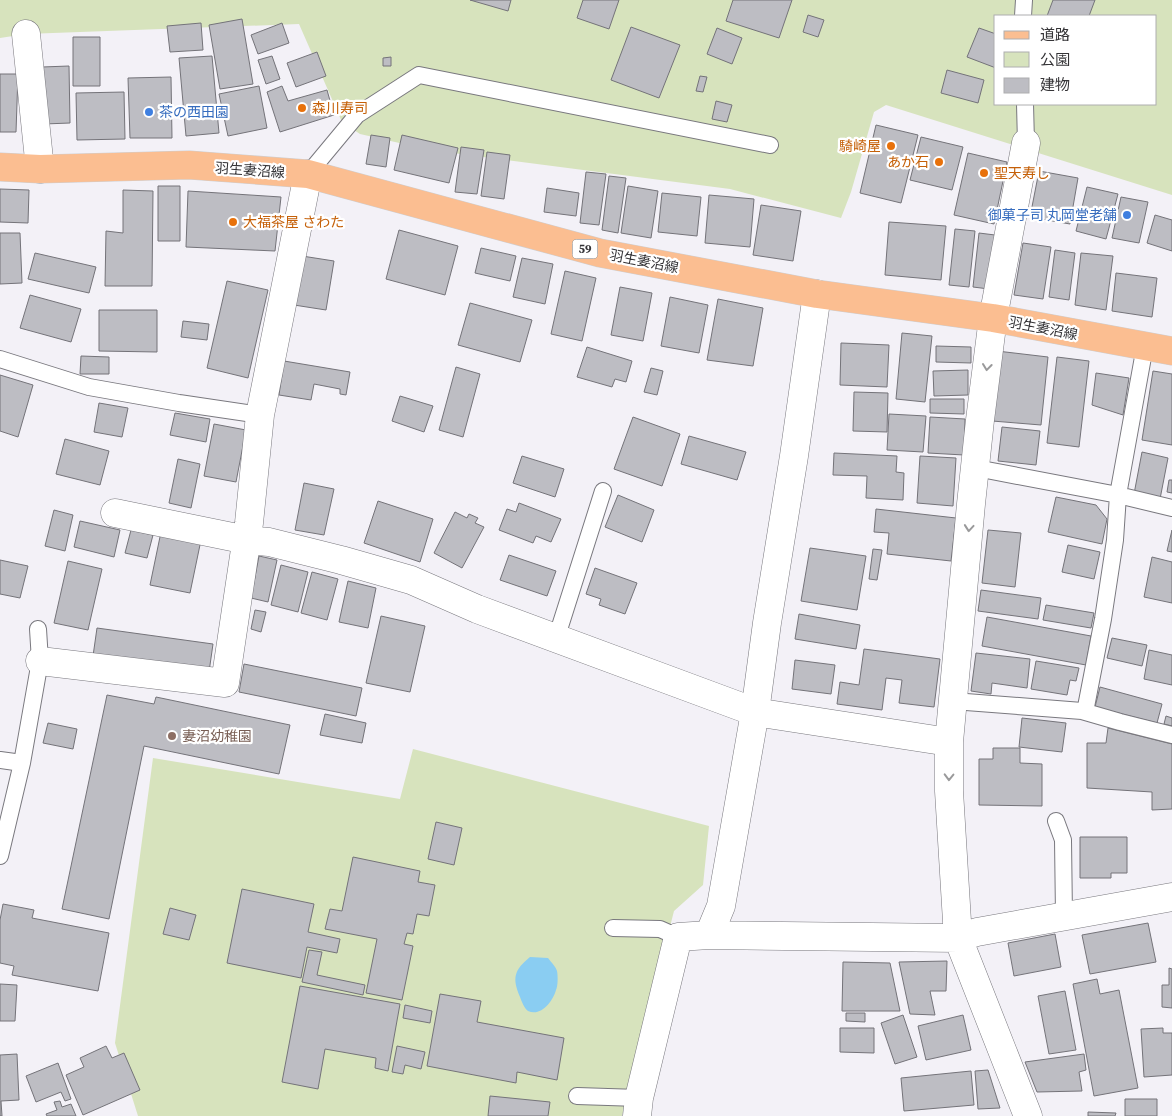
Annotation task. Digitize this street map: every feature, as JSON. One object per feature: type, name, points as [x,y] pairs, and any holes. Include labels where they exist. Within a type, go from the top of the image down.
[{"type":"main road","name":"羽生妻沼線","points":[[0,167],[40,169],[188,165],[308,174],[600,253],[818,294],[993,318],[1172,351]]},
{"type":"street","points":[[26,34],[40,169]]},
{"type":"street","points":[[1026,142],[993,318],[980,420],[949,742],[948,791],[958,938],[1028,1116]]},
{"type":"street","points":[[40,661],[225,683],[246,540],[260,415],[308,174]]},
{"type":"street","points":[[709,935],[721,906],[755,712],[818,294]]},
{"type":"street","points":[[115,512],[246,540],[269,542],[411,580],[477,609],[755,712],[949,742]]},
{"type":"street","points":[[638,1107],[678,937],[709,935],[958,938],[977,932],[1172,897]]},
{"type":"lane","points":[[1023,15],[1024,0]]},
{"type":"lane","points":[[308,174],[357,115],[419,75],[770,145]]},
{"type":"lane","points":[[1025,105],[1026,142]]},
{"type":"lane","points":[[1085,712],[1103,619],[1115,540],[1118,495],[1145,346]]},
{"type":"lane","points":[[0,358],[89,386],[180,403],[260,415]]},
{"type":"lane","points":[[976,468],[1118,495],[1172,508]]},
{"type":"lane","points":[[556,638],[602,491]]},
{"type":"lane","points":[[0,856],[22,764],[40,661],[38,629]]},
{"type":"lane","points":[[953,701],[1085,712],[1172,735]]},
{"type":"lane","points":[[0,760],[22,764]]},
{"type":"lane","points":[[1056,821],[1063,840],[1064,916]]},
{"type":"lane","points":[[613,928],[660,929],[678,937]]},
{"type":"lane","points":[[577,1096],[638,1107]]},
{"type":"green space","points":[[0,0],[1172,0],[1172,195],[886,105],[874,112],[851,192],[841,218],[730,189],[430,150],[360,134],[342,122],[299,24],[26,34],[0,38]]},
{"type":"green space","points":[[413,749],[709,826],[703,885],[674,911],[622,1116],[138,1116],[115,1043],[153,758],[400,799]]},
{"type":"water","points":[[530,957],[548,958],[556,968],[558,976],[557,988],[552,999],[546,1007],[537,1012],[528,1011],[523,1005],[515,979],[518,970]]},
{"type":"building","points":[[470,0],[511,0],[508,11]]},
{"type":"building","points":[[583,0],[619,0],[609,29],[577,18]]},
{"type":"building","points":[[733,0],[792,0],[779,38],[726,21]]},
{"type":"building","points":[[1053,0],[1095,0],[1089,15],[1047,15]]},
{"type":"building","points":[[808,15],[824,20],[818,37],[803,32]]},
{"type":"building","points":[[242,19],[253,84],[220,89],[209,25]]},
{"type":"building","points":[[201,23],[203,50],[170,52],[167,26]]},
{"type":"building","points":[[282,23],[289,43],[258,54],[251,35]]},
{"type":"building","points":[[631,27],[680,45],[659,98],[611,80]]},
{"type":"building","points":[[717,28],[742,38],[732,64],[707,54]]},
{"type":"building","points":[[979,28],[994,33],[994,67],[967,57]]},
{"type":"building","points":[[73,37],[100,37],[100,86],[73,86]]},
{"type":"building","points":[[317,52],[326,76],[296,87],[287,63]]},
{"type":"building","points":[[212,56],[219,133],[186,136],[179,58]]},
{"type":"building","points":[[272,56],[280,79],[266,84],[258,60]]},
{"type":"building","points":[[391,57],[391,66],[383,66],[383,58]]},
{"type":"building","points":[[69,66],[70,123],[44,124],[42,67]]},
{"type":"building","points":[[947,70],[984,80],[978,103],[941,93]]},
{"type":"building","points":[[0,74],[18,74],[16,132],[0,132]]},
{"type":"building","points":[[700,76],[707,77],[703,92],[696,91]]},
{"type":"building","points":[[171,77],[172,138],[130,138],[128,78]]},
{"type":"building","points":[[259,86],[267,128],[228,136],[219,94]]},
{"type":"building","name":"森川寿司","points":[[282,86],[288,101],[327,90],[334,115],[280,132],[267,92]]},
{"type":"building","points":[[124,92],[125,139],[77,140],[76,93]]},
{"type":"building","points":[[716,101],[732,105],[727,122],[712,119]]},
{"type":"building","points":[[876,125],[918,135],[901,203],[860,193]]},
{"type":"building","points":[[371,135],[390,138],[386,167],[366,164]]},
{"type":"building","points":[[402,135],[458,148],[449,183],[394,170]]},
{"type":"building","points":[[921,137],[963,147],[952,190],[910,180]]},
{"type":"building","points":[[461,147],[484,150],[477,194],[455,192]]},
{"type":"building","points":[[487,152],[510,155],[504,199],[481,196]]},
{"type":"building","points":[[968,153],[1007,162],[994,224],[954,215]]},
{"type":"building","points":[[1039,171],[1078,178],[1070,224],[1030,217]]},
{"type":"building","points":[[586,172],[606,174],[599,225],[580,223]]},
{"type":"building","points":[[609,176],[626,178],[618,233],[602,230]]},
{"type":"building","points":[[158,186],[180,186],[180,241],[158,241]]},
{"type":"building","points":[[628,186],[658,191],[651,238],[621,233]]},
{"type":"building","points":[[1087,187],[1118,194],[1106,239],[1076,231]]},
{"type":"building","points":[[547,188],[579,193],[576,216],[544,212]]},
{"type":"building","points":[[0,189],[29,190],[28,223],[0,222]]},
{"type":"building","points":[[123,190],[153,191],[152,286],[105,286],[106,231],[123,233]]},
{"type":"building","name":"大福茶屋 さわた","points":[[188,191],[281,197],[275,251],[186,247]]},
{"type":"building","points":[[662,193],[701,197],[697,236],[658,232]]},
{"type":"building","points":[[709,195],[754,199],[750,247],[705,243]]},
{"type":"building","points":[[1121,197],[1148,202],[1139,243],[1112,238]]},
{"type":"building","points":[[761,205],[801,211],[793,261],[753,255]]},
{"type":"building","points":[[1155,215],[1172,220],[1172,251],[1147,243]]},
{"type":"building","points":[[889,222],[946,226],[941,280],[885,275]]},
{"type":"building","points":[[955,229],[975,231],[969,287],[949,285]]},
{"type":"building","points":[[399,230],[458,246],[445,295],[386,279]]},
{"type":"building","points":[[0,233],[20,233],[22,283],[0,284]]},
{"type":"building","points":[[979,233],[995,235],[989,289],[973,287]]},
{"type":"building","points":[[1023,243],[1051,247],[1043,299],[1014,295]]},
{"type":"building","points":[[481,248],[516,256],[510,281],[475,273]]},
{"type":"building","points":[[1055,250],[1075,253],[1069,300],[1049,297]]},
{"type":"building","points":[[35,253],[96,267],[89,293],[28,279]]},
{"type":"building","points":[[1081,253],[1113,256],[1106,310],[1075,305]]},
{"type":"building","points":[[302,256],[334,261],[326,310],[294,305]]},
{"type":"building","points":[[522,258],[553,264],[545,304],[513,297]]},
{"type":"building","points":[[565,271],[596,278],[582,341],[551,334]]},
{"type":"building","points":[[1116,273],[1157,278],[1152,317],[1112,311]]},
{"type":"building","points":[[227,281],[268,290],[248,378],[207,368]]},
{"type":"building","points":[[620,287],[652,293],[643,341],[611,335]]},
{"type":"building","points":[[30,295],[81,309],[71,342],[20,328]]},
{"type":"building","points":[[670,297],[708,305],[699,353],[661,346]]},
{"type":"building","points":[[718,299],[763,308],[753,366],[707,360]]},
{"type":"building","points":[[470,303],[532,320],[520,362],[458,345]]},
{"type":"building","points":[[99,310],[157,310],[157,352],[99,351]]},
{"type":"building","points":[[183,321],[209,324],[207,340],[181,337]]},
{"type":"building","points":[[902,333],[932,336],[925,402],[896,399]]},
{"type":"building","points":[[841,343],[889,345],[887,387],[840,385]]},
{"type":"building","points":[[936,346],[971,347],[971,363],[936,362]]},
{"type":"building","points":[[587,347],[632,361],[626,382],[615,379],[612,387],[577,377]]},
{"type":"building","points":[[997,351],[1048,357],[1041,425],[980,420]]},
{"type":"building","points":[[81,356],[109,357],[109,374],[80,374]]},
{"type":"building","points":[[1057,357],[1089,361],[1079,447],[1047,443]]},
{"type":"building","points":[[284,361],[350,372],[346,395],[340,394],[340,389],[314,384],[311,400],[279,395]]},
{"type":"building","points":[[456,367],[480,374],[463,437],[439,430]]},
{"type":"building","points":[[651,368],[663,371],[657,395],[644,392]]},
{"type":"building","points":[[968,370],[968,395],[934,396],[933,371]]},
{"type":"building","points":[[1153,371],[1172,374],[1172,445],[1142,440]]},
{"type":"building","points":[[1096,373],[1129,378],[1123,415],[1092,405]]},
{"type":"building","points":[[0,375],[33,385],[18,437],[0,431]]},
{"type":"building","points":[[854,392],[888,393],[887,432],[853,431]]},
{"type":"building","points":[[400,396],[433,406],[424,432],[392,421]]},
{"type":"building","points":[[930,399],[964,399],[964,414],[930,413]]},
{"type":"building","points":[[99,403],[128,408],[122,437],[94,432]]},
{"type":"building","points":[[175,413],[210,419],[206,442],[170,435]]},
{"type":"building","points":[[889,414],[926,416],[923,452],[887,450]]},
{"type":"building","points":[[633,417],[680,434],[662,486],[614,469]]},
{"type":"building","points":[[930,417],[965,419],[964,455],[928,453]]},
{"type":"building","points":[[214,424],[246,430],[236,482],[204,476]]},
{"type":"building","points":[[1002,427],[1040,431],[1036,465],[998,461]]},
{"type":"building","points":[[689,436],[746,452],[737,480],[681,464]]},
{"type":"building","points":[[65,439],[109,451],[100,485],[56,474]]},
{"type":"building","points":[[1142,452],[1168,458],[1160,499],[1134,494]]},
{"type":"building","points":[[834,453],[897,456],[896,472],[904,473],[903,500],[866,498],[867,476],[833,475]]},
{"type":"building","points":[[522,456],[564,469],[555,497],[513,483]]},
{"type":"building","points":[[920,456],[956,458],[953,506],[917,503]]},
{"type":"building","points":[[178,459],[200,464],[191,508],[169,503]]},
{"type":"building","points":[[1169,480],[1172,480],[1172,493],[1167,492]]},
{"type":"building","points":[[304,483],[334,489],[324,535],[295,530]]},
{"type":"building","points":[[618,495],[654,510],[642,542],[605,527]]},
{"type":"building","points":[[1056,497],[1096,505],[1107,519],[1102,544],[1048,532]]},
{"type":"building","points":[[378,501],[433,519],[420,562],[364,543]]},
{"type":"building","points":[[519,503],[561,519],[551,542],[536,536],[533,543],[499,530],[507,509],[516,512]]},
{"type":"building","points":[[876,509],[956,518],[951,561],[887,554],[889,533],[874,532]]},
{"type":"building","points":[[54,510],[73,515],[65,551],[45,546]]},
{"type":"building","points":[[455,512],[467,518],[469,514],[478,518],[475,523],[484,527],[462,568],[434,553]]},
{"type":"building","points":[[80,521],[120,530],[114,557],[74,547]]},
{"type":"building","points":[[131,530],[153,535],[147,558],[125,553]]},
{"type":"building","points":[[988,530],[1021,533],[1015,587],[982,583]]},
{"type":"building","points":[[1172,530],[1172,552],[1167,551]]},
{"type":"building","points":[[161,532],[201,540],[190,593],[150,585]]},
{"type":"building","points":[[1068,545],[1100,552],[1094,579],[1062,572]]},
{"type":"building","points":[[810,548],[866,556],[857,610],[801,601]]},
{"type":"building","points":[[873,549],[882,550],[877,580],[869,579]]},
{"type":"building","points":[[509,555],[556,571],[547,596],[500,580]]},
{"type":"building","points":[[259,556],[277,560],[268,602],[251,598]]},
{"type":"building","points":[[1152,557],[1172,562],[1172,603],[1144,597]]},
{"type":"building","points":[[0,560],[28,566],[20,598],[0,594]]},
{"type":"building","points":[[68,561],[102,569],[88,630],[54,623]]},
{"type":"building","points":[[281,565],[308,572],[298,612],[271,605]]},
{"type":"building","points":[[595,568],[637,583],[625,614],[599,605],[601,599],[586,594]]},
{"type":"building","points":[[312,572],[338,579],[327,620],[301,613]]},
{"type":"building","points":[[348,581],[376,588],[368,628],[339,622]]},
{"type":"building","points":[[981,590],[1041,598],[1038,619],[978,611]]},
{"type":"building","points":[[1046,605],[1094,613],[1091,628],[1043,620]]},
{"type":"building","points":[[255,610],[266,612],[261,632],[251,629]]},
{"type":"building","points":[[799,614],[860,625],[856,649],[795,639]]},
{"type":"building","points":[[381,616],[425,626],[410,692],[366,683]]},
{"type":"building","points":[[987,617],[1091,636],[1086,665],[982,646]]},
{"type":"building","points":[[97,628],[213,644],[209,672],[93,656]]},
{"type":"building","points":[[1112,638],[1147,645],[1142,666],[1107,658]]},
{"type":"building","points":[[864,649],[940,659],[934,707],[899,703],[902,680],[886,678],[882,710],[837,704],[840,682],[859,685]]},
{"type":"building","points":[[1149,650],[1172,655],[1172,685],[1144,679]]},
{"type":"building","points":[[976,653],[1030,659],[1027,688],[992,683],[991,694],[971,691]]},
{"type":"building","points":[[795,660],[835,665],[831,694],[792,689]]},
{"type":"building","points":[[1036,661],[1079,668],[1076,681],[1070,680],[1067,695],[1031,689]]},
{"type":"building","points":[[244,664],[362,688],[356,716],[239,692]]},
{"type":"building","points":[[1100,687],[1162,704],[1157,723],[1095,707]]},
{"type":"building","name":"妻沼幼稚園","points":[[107,695],[154,704],[156,697],[290,725],[279,774],[144,746],[109,919],[62,909]]},
{"type":"building","points":[[325,714],[366,723],[362,743],[320,735]]},
{"type":"building","points":[[1166,716],[1172,718],[1172,726],[1164,724]]},
{"type":"building","points":[[1022,718],[1066,723],[1062,752],[1019,747]]},
{"type":"building","points":[[48,723],[77,729],[73,749],[43,743]]},
{"type":"building","points":[[1108,728],[1172,744],[1172,809],[1152,810],[1152,792],[1087,788],[1087,743],[1106,743]]},
{"type":"building","points":[[993,748],[1020,748],[1020,763],[1042,764],[1042,806],[979,805],[979,759],[993,759]]},
{"type":"building","points":[[436,822],[462,828],[454,865],[428,859]]},
{"type":"building","points":[[1080,837],[1127,837],[1127,873],[1111,873],[1111,878],[1080,878]]},
{"type":"building","points":[[353,857],[420,871],[418,882],[435,885],[429,916],[417,914],[413,934],[407,933],[404,944],[413,946],[402,1000],[366,993],[377,939],[325,929],[330,909],[342,911]]},
{"type":"building","points":[[242,889],[314,904],[308,932],[340,939],[337,953],[307,947],[301,978],[227,963]]},
{"type":"building","points":[[3,904],[34,910],[32,918],[109,933],[98,991],[12,975],[14,966],[0,963],[0,920]]},
{"type":"building","points":[[170,908],[196,915],[189,940],[163,934]]},
{"type":"building","points":[[1148,923],[1156,962],[1090,974],[1082,935]]},
{"type":"building","points":[[1055,934],[1061,967],[1014,976],[1008,943]]},
{"type":"building","points":[[309,950],[322,952],[317,975],[365,985],[363,995],[302,982]]},
{"type":"building","points":[[947,961],[946,991],[930,991],[935,1015],[910,1014],[899,962]]},
{"type":"building","points":[[843,962],[890,963],[900,1011],[842,1011]]},
{"type":"building","points":[[1169,968],[1172,969],[1172,1008],[1162,1007],[1162,985],[1169,985]]},
{"type":"building","points":[[1097,979],[1100,994],[1119,990],[1138,1088],[1094,1096],[1073,984]]},
{"type":"building","points":[[0,984],[17,985],[15,1021],[0,1021]]},
{"type":"building","points":[[300,986],[400,1004],[388,1071],[375,1068],[376,1058],[325,1049],[318,1089],[282,1082]]},
{"type":"building","points":[[1065,991],[1076,1050],[1049,1054],[1038,996]]},
{"type":"building","points":[[440,994],[481,1001],[477,1022],[564,1038],[557,1080],[517,1072],[516,1083],[427,1066]]},
{"type":"building","points":[[405,1005],[432,1011],[430,1023],[403,1018]]},
{"type":"building","points":[[846,1013],[865,1013],[865,1022],[846,1021]]},
{"type":"building","points":[[903,1015],[917,1057],[895,1064],[881,1023]]},
{"type":"building","points":[[963,1015],[971,1050],[926,1060],[918,1026]]},
{"type":"building","points":[[840,1028],[874,1028],[874,1053],[840,1052]]},
{"type":"building","points":[[1163,1028],[1163,1033],[1172,1033],[1172,1075],[1144,1077],[1141,1029]]},
{"type":"building","points":[[106,1046],[112,1058],[124,1053],[140,1090],[83,1115],[66,1075],[84,1067],[80,1058]]},
{"type":"building","points":[[397,1046],[425,1052],[421,1069],[405,1065],[403,1074],[392,1072]]},
{"type":"building","points":[[17,1054],[19,1100],[1,1101],[2,1116],[0,1116],[0,1055]]},
{"type":"building","points":[[1084,1054],[1086,1070],[1079,1072],[1082,1091],[1037,1092],[1025,1062]]},
{"type":"building","points":[[58,1063],[71,1099],[65,1101],[61,1092],[36,1102],[26,1076]]},
{"type":"building","points":[[988,1070],[1000,1108],[978,1109],[975,1071]]},
{"type":"building","points":[[971,1071],[974,1105],[904,1111],[901,1078]]},
{"type":"building","points":[[490,1096],[550,1102],[548,1116],[488,1116]]},
{"type":"building","points":[[1125,1099],[1157,1099],[1157,1116],[1125,1116]]},
{"type":"building","points":[[60,1101],[62,1107],[71,1104],[76,1116],[47,1116],[46,1114],[57,1110],[54,1102]]},
{"type":"building","points":[[1088,1112],[1116,1113],[1115,1116],[1088,1116]]},
{"type":"place","name":"森川寿司","points":[[302,108]]},
{"type":"place","name":"茶の西田園","points":[[149,112]]},
{"type":"place","name":"騎崎屋","points":[[891,146]]},
{"type":"place","name":"あか石","points":[[939,162]]},
{"type":"place","name":"聖天寿し","points":[[984,173]]},
{"type":"place","name":"御菓子司 丸岡堂老舗","points":[[1127,215]]},
{"type":"place","name":"大福茶屋 さわた","points":[[233,222]]},
{"type":"place","name":"妻沼幼稚園","points":[[172,736]]}]
